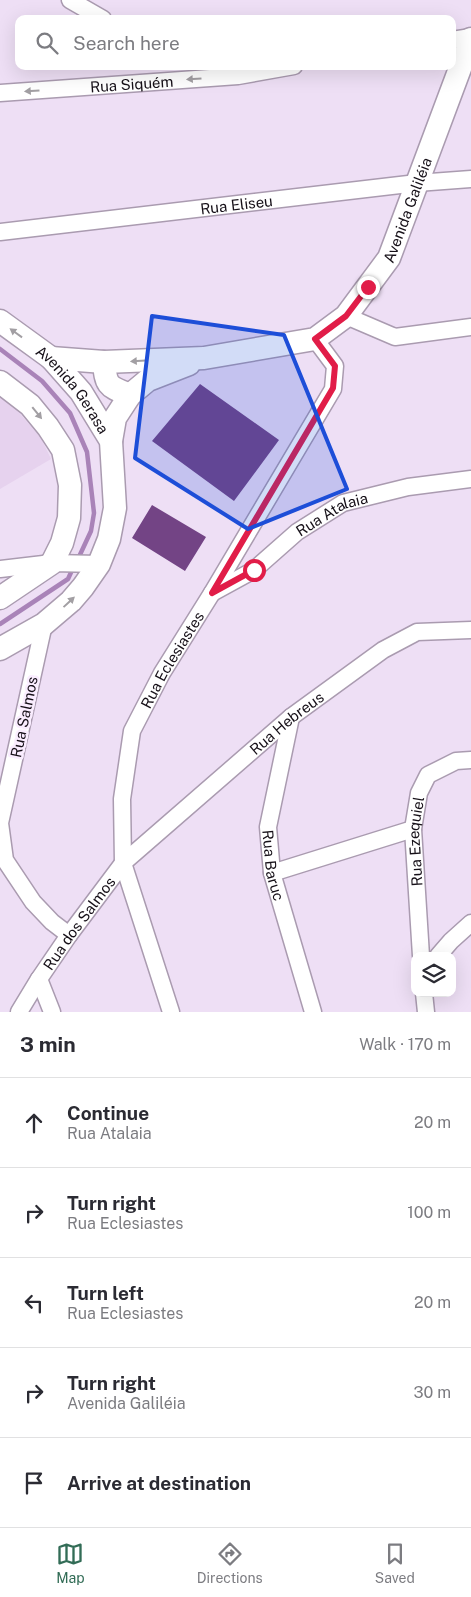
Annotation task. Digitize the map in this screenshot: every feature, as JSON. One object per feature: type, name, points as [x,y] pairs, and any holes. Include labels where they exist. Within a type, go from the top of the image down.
[{"type":"main road","name":"Avenida Galiléia","points":[[51,358],[104,362],[204,358],[315,339],[346,316],[389,258],[471,38]]},
{"type":"main road","name":"Avenida Gerasa","points":[[0,321],[51,358],[81,392],[111,441],[115,508],[109,539],[83,587],[71,601],[44,624],[0,649]]},
{"type":"main road","name":"Avenida Galiléia","points":[[111,441],[114,418],[130,395],[148,380],[204,358]]},
{"type":"main road","points":[[104,362],[105,379],[112,388],[130,395]]},
{"type":"main road","points":[[0,382],[30,405],[48,427],[63,450],[70,485],[69,518],[62,543],[61,564],[0,598]]},
{"type":"street","points":[[70,0],[95,15]]},
{"type":"street","points":[[456,40],[471,38]]},
{"type":"street","points":[[222,70],[238,76]]},
{"type":"street","name":"Rua Siquém","points":[[0,93],[238,76],[272,70]]},
{"type":"street","name":"Rua Eliseu","points":[[0,232],[417,183],[471,179]]},
{"type":"street","points":[[346,316],[395,337],[471,326]]},
{"type":"street","name":"Rua Eclesiastes","points":[[171,1012],[123,862],[122,799],[132,730],[162,673],[212,593],[333,388],[335,366],[315,339]]},
{"type":"street","name":"Rua Atalaia","points":[[212,593],[254,570],[296,532],[342,503],[408,487],[471,479]]},
{"type":"street","points":[[0,569],[61,564],[94,564]]},
{"type":"street","name":"Rua Salmos","points":[[44,624],[0,823],[5,860],[33,902],[52,922],[69,935]]},
{"type":"street","name":"Rua Hebreus","points":[[123,862],[291,717],[383,650],[417,632],[471,630]]},
{"type":"street","name":"Rua Baruc","points":[[291,717],[268,827],[272,873],[313,1012]]},
{"type":"street","name":"Rua Ezequiel","points":[[421,952],[413,829],[418,793],[428,775],[456,761],[471,760]]},
{"type":"street","points":[[272,873],[413,829]]},
{"type":"street","name":"Rua dos Salmos","points":[[52,1012],[38,979],[123,862]]},
{"type":"street","points":[[441,952],[471,923]]},
{"type":"street","points":[[19,1012],[38,979]]},
{"type":"street","points":[[424,997],[426,1012]]},
{"type":"highlighted area","points":[[152,316],[284,335],[347,489],[248,529],[135,458]]},
{"type":"shaded area","points":[[0,394],[9,401],[41,438],[51,459],[0,489]]},
{"type":"building","points":[[200,384],[279,440],[234,501],[152,441]]},
{"type":"building","points":[[152,505],[206,537],[185,571],[132,538]]},
{"type":"waterway","points":[[0,349],[42,381],[70,413],[87,452],[94,513],[91,531],[78,559]]},
{"type":"waterway","points":[[0,624],[68,579],[73,568]]},
{"type":"route","points":[[254,570],[212,593],[333,388],[335,366],[315,339],[346,316],[368,287]]}]
